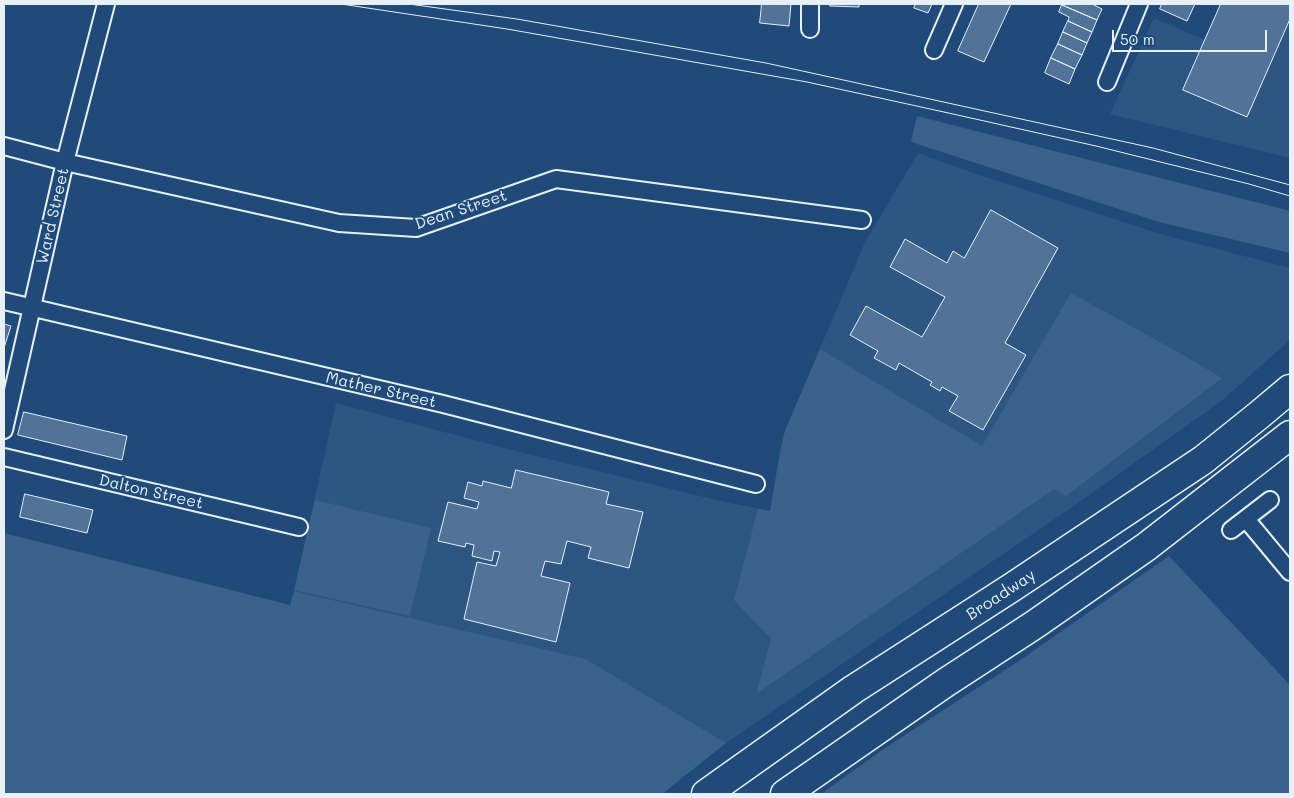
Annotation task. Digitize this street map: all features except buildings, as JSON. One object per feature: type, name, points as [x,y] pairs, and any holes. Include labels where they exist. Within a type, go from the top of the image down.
[{"type":"highway","name":"Broadway","points":[[706,794],[854,689],[1012,588],[1202,460],[1290,388]]},
{"type":"highway","points":[[785,794],[937,688],[1034,626],[1146,547],[1290,435]]},
{"type":"street","name":"Ward Street","points":[[4,430],[65,162],[106,4]]},
{"type":"street","points":[[810,4],[810,28]]},
{"type":"street","points":[[934,50],[954,4]]},
{"type":"street","points":[[1107,82],[1140,4]]},
{"type":"street","name":"Dean Street","points":[[4,146],[65,162],[339,223],[416,228],[556,179],[862,220]]},
{"type":"street","name":"Mather Street","points":[[4,300],[443,404],[756,484]]},
{"type":"street","name":"Dalton Street","points":[[4,457],[299,527]]},
{"type":"street","points":[[1231,530],[1270,500]]},
{"type":"street","points":[[1246,519],[1290,572]]},
{"type":"shaded area","points":[[1221,4],[1290,4],[1290,158],[1110,114],[1154,18],[1205,40]]},
{"type":"shaded area","points":[[917,116],[1290,211],[1290,253],[1159,222],[911,142]]},
{"type":"shaded area","points":[[918,153],[976,174],[1164,235],[1290,268],[1290,340],[1220,402],[1078,503],[726,743],[586,659],[294,591],[336,403],[504,448],[712,499],[770,511],[785,431],[865,242]]},
{"type":"shaded area","points":[[1071,293],[1222,378],[1066,496],[1054,489],[756,694],[771,639],[734,600],[758,509],[770,511],[785,431],[820,349],[982,446]]},
{"type":"shaded area","points":[[315,500],[431,528],[410,616],[294,590]]},
{"type":"shaded area","points":[[4,533],[290,605],[294,591],[586,659],[726,743],[662,794],[4,794]]},
{"type":"shaded area","points":[[1169,556],[1290,685],[1290,794],[821,794],[885,748],[1019,661]]},
{"type":"tram line","points":[[341,4],[507,29],[807,82],[1096,146],[1290,196]]},
{"type":"tram line","points":[[409,4],[517,19],[766,63],[1153,148],[1290,185]]}]
